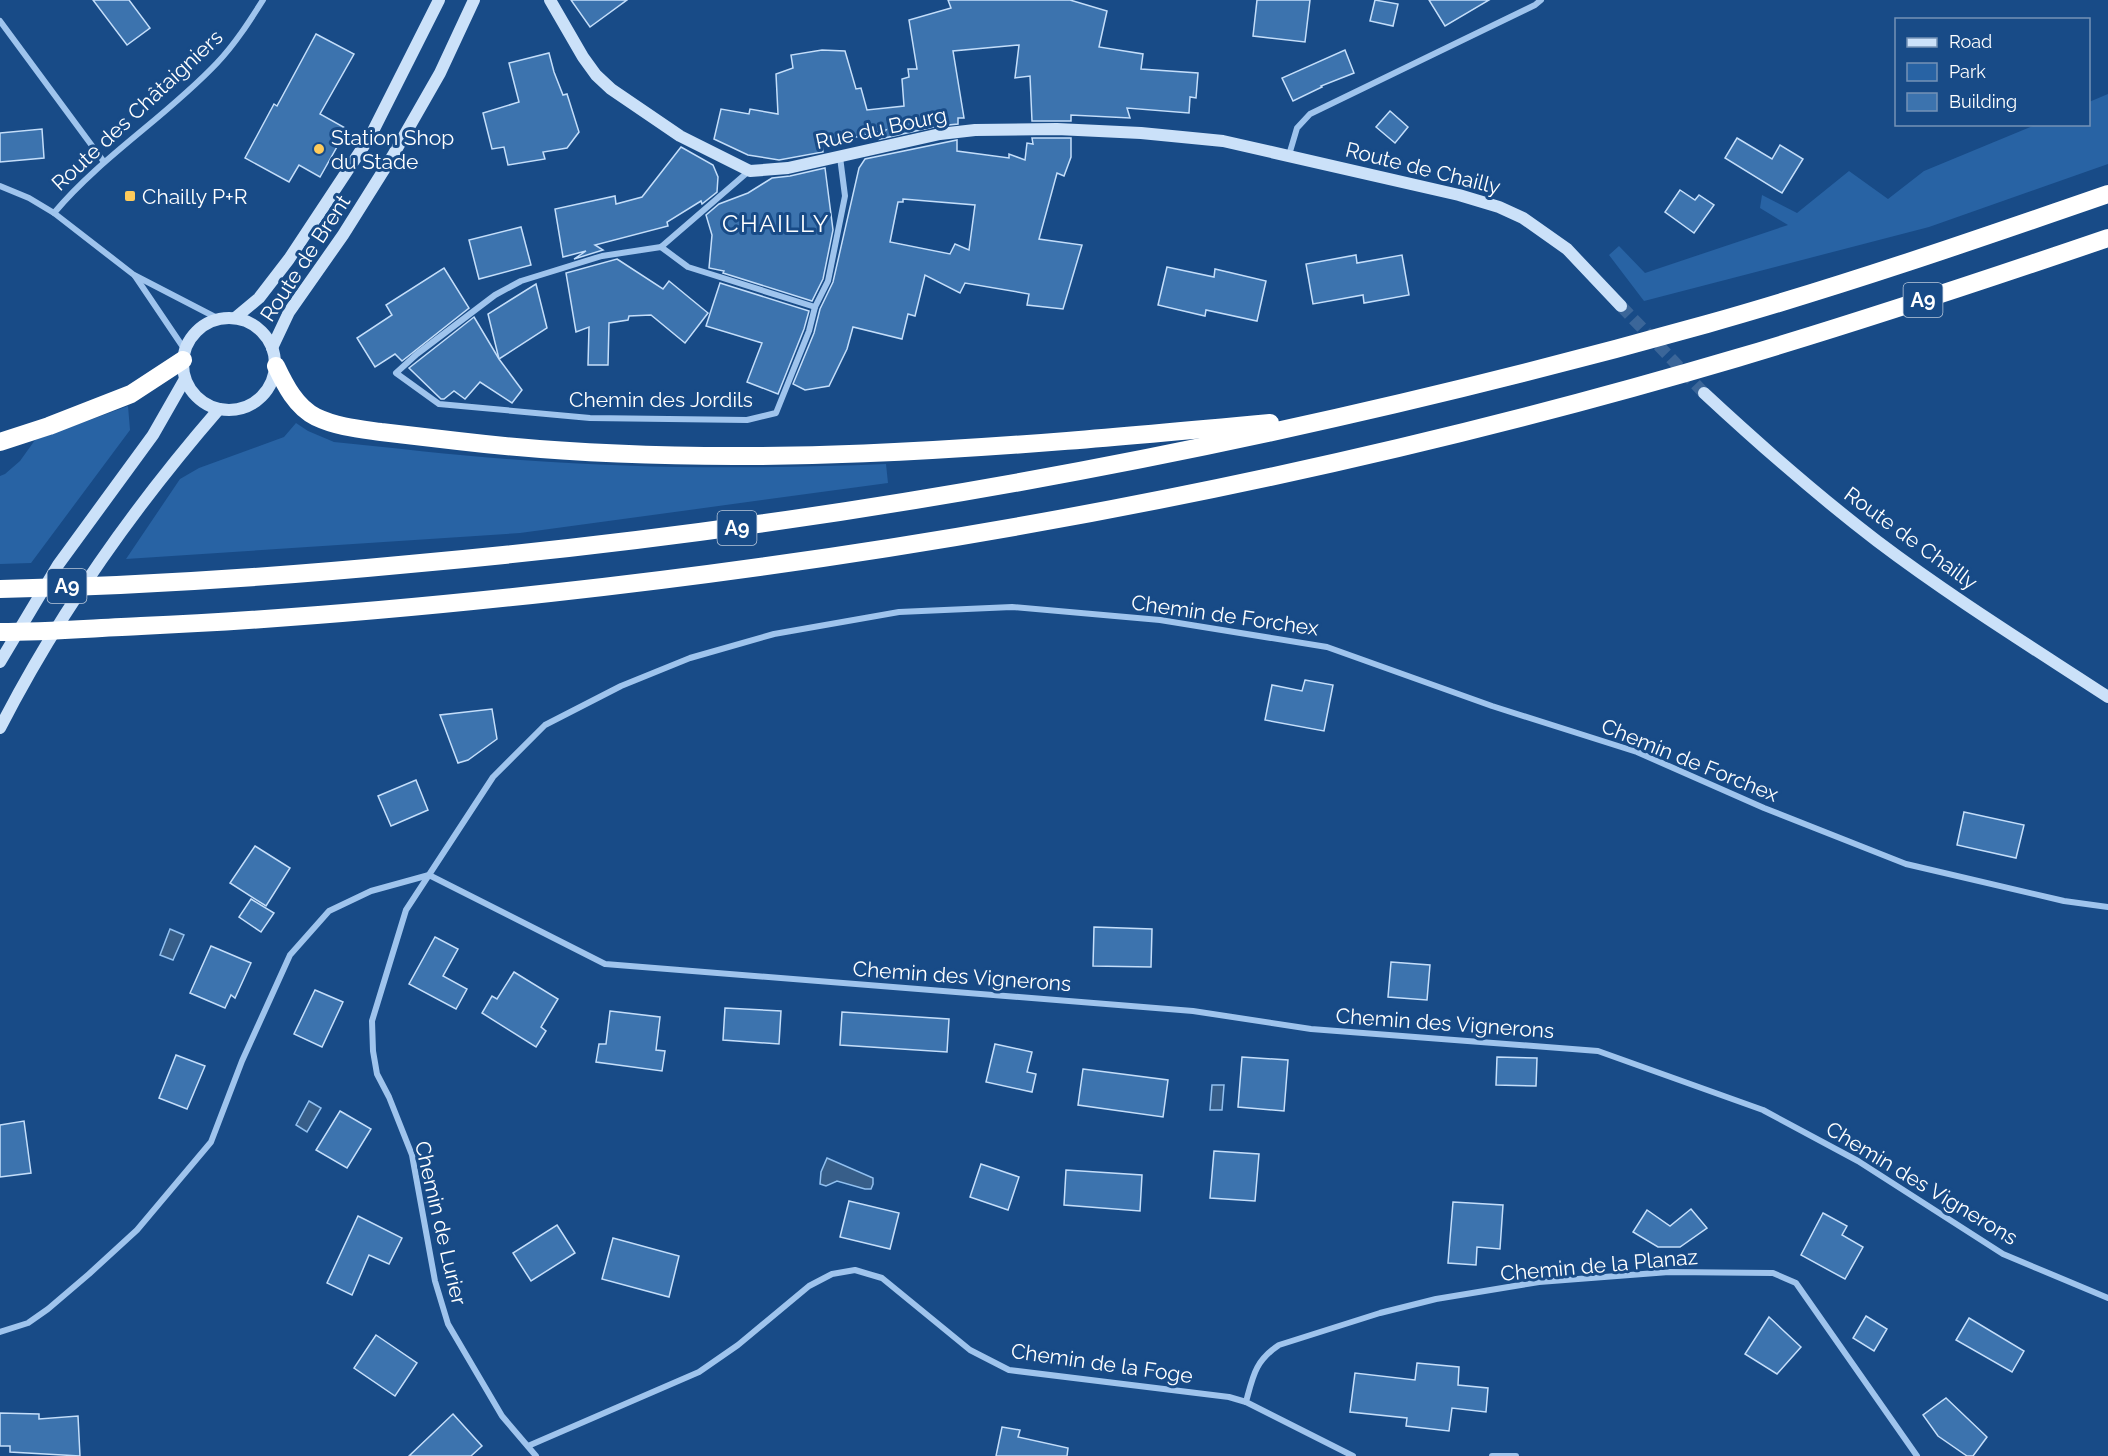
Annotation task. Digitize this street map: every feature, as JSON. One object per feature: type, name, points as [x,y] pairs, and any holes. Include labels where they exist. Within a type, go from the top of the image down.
[{"type":"highway","name":"A9","points":[[8,589],[220,580],[623,543],[749,527],[1092,470],[1349,416],[1710,323],[1946,249],[2108,194]]},
{"type":"highway","name":"A9","points":[[5,633],[203,623],[357,612],[609,587],[756,568],[988,531],[1219,487],[1464,431],[1736,358],[1909,305],[2108,238]]},
{"type":"highway","points":[[0,442],[131,394],[184,355]]},
{"type":"highway","points":[[276,366],[286,387],[305,410],[315,417],[341,426],[482,444],[597,452],[749,456],[889,453],[1063,442],[1349,416]]},
{"type":"main road","name":"Route de Brent","points":[[235,318],[259,298],[289,259],[371,135],[439,0]]},
{"type":"main road","name":"Route de Brent","points":[[272,348],[289,312],[344,235],[392,157],[440,73],[474,0]]},
{"type":"main road","points":[[550,0],[583,57],[596,75],[611,89],[680,136],[750,171]]},
{"type":"main road","name":"Rue du Bourg","points":[[750,171],[788,168],[940,134],[975,130],[1058,129],[1198,138],[1289,155]]},
{"type":"main road","name":"Route de Chailly","points":[[1289,155],[1459,195],[1499,207],[1523,218],[1567,249],[1621,306]]},
{"type":"main road","points":[[235,318],[247,321],[267,336],[276,366],[268,388],[252,404],[230,411],[208,405],[190,389],[185,379],[184,355],[190,339],[198,330],[219,319],[235,318]]},
{"type":"main road","points":[[0,662],[58,565],[153,435],[185,379]]},
{"type":"main road","name":"Route de Chailly","points":[[1704,393],[1790,471],[1879,542],[1971,608],[2108,697]]},
{"type":"main road","points":[[0,728],[33,667],[101,558],[161,478],[219,409]]},
{"type":"street","name":"Route des Châtaigniers","points":[[54,213],[67,196],[216,64],[263,0]]},
{"type":"street","points":[[1289,155],[1297,128],[1310,114],[1535,5],[1541,0]]},
{"type":"street","points":[[0,21],[104,162]]},
{"type":"street","name":"Chemin des Jordils","points":[[661,247],[602,256],[521,280],[495,295],[417,354],[396,373],[439,404],[590,418],[747,420],[776,412],[809,331],[815,307],[828,281],[845,196],[840,156]]},
{"type":"street","points":[[750,171],[661,247],[688,267],[815,307]]},
{"type":"street","name":"Route des Châtaigniers","points":[[0,186],[29,198],[54,213],[134,275],[219,319]]},
{"type":"street","name":"Route des Châtaigniers","points":[[134,275],[184,355]]},
{"type":"street","name":"Chemin de Forchex","points":[[406,910],[494,777],[545,725],[621,686],[690,658],[774,634],[899,612],[1012,608],[1160,620],[1327,647],[1492,706],[1636,752],[1764,808],[1906,864],[2064,901],[2108,907]]},
{"type":"street","points":[[0,1332],[28,1323],[89,1274],[137,1230],[211,1142],[242,1062],[290,955],[329,911],[371,891],[429,875]]},
{"type":"street","name":"Chemin des Vignerons","points":[[429,875],[605,964],[1193,1011],[1311,1029],[1598,1051],[1763,1110],[1858,1161],[2003,1254],[2108,1298]]},
{"type":"street","name":"Chemin de Lurier","points":[[406,910],[372,1021],[373,1051],[377,1074],[389,1097],[412,1155],[435,1281],[448,1324],[502,1416],[536,1456]]},
{"type":"street","name":"Chemin de la Foge","points":[[528,1446],[699,1372],[738,1345],[809,1286],[832,1274],[855,1270],[882,1278],[970,1350],[1009,1370],[1083,1381],[1229,1397],[1246,1402]]},
{"type":"street","name":"Chemin de la Planaz","points":[[1246,1402],[1256,1368],[1266,1354],[1279,1346],[1380,1313],[1436,1299],[1539,1282],[1610,1276],[1669,1272],[1773,1273],[1796,1283],[1917,1456]]},
{"type":"street","points":[[1246,1402],[1353,1456]]},
{"type":"street","points":[[1492,1456],[1516,1456]]},
{"type":"green space","points":[[2108,94],[2108,164],[1929,227],[1644,301],[1609,255],[1619,246],[1645,273],[1788,225],[1760,208],[1762,195],[1797,213],[1849,171],[1888,199],[1924,171],[2033,126],[2090,126],[2090,102]]},
{"type":"green space","points":[[128,406],[130,430],[31,563],[0,564],[0,476],[20,461],[35,440]]},
{"type":"green space","points":[[296,423],[334,442],[521,460],[703,467],[886,464],[888,483],[520,533],[126,559],[180,479],[199,468],[284,437]]},
{"type":"shaded area","points":[[170,929],[184,935],[173,960],[160,955]]},
{"type":"shaded area","points":[[1212,1085],[1224,1085],[1222,1110],[1210,1110]]},
{"type":"shaded area","points":[[309,1101],[321,1108],[307,1132],[296,1125]]},
{"type":"shaded area","points":[[827,1158],[873,1178],[871,1189],[837,1181],[826,1186],[820,1184],[821,1172]]},
{"type":"building","points":[[93,0],[129,0],[150,28],[127,45]]},
{"type":"building","points":[[571,0],[627,0],[590,27]]},
{"type":"building","points":[[948,0],[1070,0],[1107,11],[1099,47],[1143,54],[1141,69],[1198,73],[1196,98],[1190,97],[1189,113],[1127,108],[1130,118],[1071,115],[1071,121],[1032,121],[1030,76],[1015,78],[1019,45],[953,51],[964,118],[958,118],[958,124],[938,126],[880,139],[886,130],[822,145],[823,152],[779,160],[748,155],[714,139],[721,109],[749,114],[750,109],[778,114],[776,74],[793,68],[791,55],[822,50],[845,51],[856,89],[861,88],[867,110],[904,106],[902,79],[909,77],[908,69],[917,69],[909,20],[951,8]]},
{"type":"building","points":[[1257,0],[1310,0],[1305,42],[1253,36]]},
{"type":"building","points":[[1375,0],[1398,4],[1393,26],[1370,21]]},
{"type":"building","points":[[1429,0],[1489,0],[1445,26]]},
{"type":"building","points":[[316,34],[354,54],[320,114],[347,129],[320,177],[299,165],[289,182],[245,158],[274,104],[277,106]]},
{"type":"building","points":[[1345,50],[1354,73],[1321,86],[1293,101],[1282,78]]},
{"type":"building","points":[[549,53],[563,95],[567,94],[579,132],[567,148],[543,152],[545,159],[508,165],[504,147],[492,149],[483,113],[519,102],[509,63]]},
{"type":"building","points":[[1390,111],[1408,127],[1395,143],[1376,127]]},
{"type":"building","points":[[42,129],[44,158],[0,162],[0,133]]},
{"type":"building","points":[[1032,138],[1071,138],[1071,157],[1064,176],[1057,173],[1039,239],[1082,245],[1063,309],[1027,305],[1029,294],[965,283],[960,293],[925,275],[915,316],[908,314],[902,339],[853,327],[847,349],[829,386],[805,390],[793,384],[814,333],[820,309],[833,282],[859,168],[865,159],[957,140],[957,151],[1009,158],[1009,154],[1025,160],[1027,143],[1033,144]],"holes":[[[903,199],[975,205],[969,250],[955,244],[950,254],[890,242],[898,202],[903,202]]]},
{"type":"building","points":[[1737,138],[1772,159],[1780,145],[1803,159],[1782,193],[1725,158]]},
{"type":"building","points":[[681,147],[713,165],[718,177],[717,192],[702,204],[701,201],[667,222],[668,226],[595,245],[603,250],[574,259],[586,251],[563,257],[555,209],[615,196],[616,204],[642,197]]},
{"type":"building","points":[[825,168],[833,230],[823,279],[812,301],[709,268],[712,235],[706,215],[719,204],[748,193],[772,178]]},
{"type":"building","points":[[1680,190],[1695,200],[1699,195],[1714,205],[1694,233],[1665,212]]},
{"type":"building","points":[[521,227],[531,265],[479,279],[469,240]]},
{"type":"building","points":[[1356,255],[1357,263],[1402,255],[1409,295],[1364,303],[1363,295],[1313,304],[1306,264]]},
{"type":"building","points":[[617,259],[663,289],[669,281],[708,313],[685,343],[651,315],[629,316],[628,320],[609,323],[608,365],[588,365],[589,327],[576,332],[566,273]]},
{"type":"building","points":[[1167,267],[1214,277],[1215,269],[1266,281],[1257,321],[1206,310],[1205,316],[1158,305]]},
{"type":"building","points":[[444,268],[469,308],[402,361],[395,354],[375,367],[357,338],[392,315],[386,305]]},
{"type":"building","points":[[720,283],[809,311],[778,394],[747,382],[762,343],[706,326]]},
{"type":"building","points":[[536,284],[547,328],[499,359],[488,314]]},
{"type":"building","points":[[474,317],[499,359],[522,390],[512,403],[480,382],[465,399],[454,391],[441,399],[409,368]]},
{"type":"building","points":[[1305,680],[1333,685],[1324,731],[1265,720],[1272,685],[1302,691]]},
{"type":"building","points":[[492,709],[497,739],[468,760],[458,763],[440,715]]},
{"type":"building","points":[[416,780],[428,810],[391,826],[378,796]]},
{"type":"building","points":[[1964,812],[2024,825],[2016,858],[1957,845]]},
{"type":"building","points":[[255,846],[290,868],[266,906],[230,883]]},
{"type":"building","points":[[251,899],[274,913],[261,932],[239,917]]},
{"type":"building","points":[[1094,927],[1152,929],[1151,967],[1093,966]]},
{"type":"building","points":[[435,937],[458,949],[443,976],[467,989],[456,1009],[409,984]]},
{"type":"building","points":[[211,946],[251,963],[235,998],[231,995],[225,1008],[190,993]]},
{"type":"building","points":[[1391,962],[1430,965],[1427,1000],[1388,997]]},
{"type":"building","points":[[514,972],[558,999],[541,1027],[546,1031],[536,1047],[482,1013],[492,996],[497,999]]},
{"type":"building","points":[[315,990],[343,1002],[322,1047],[294,1034]]},
{"type":"building","points":[[725,1008],[781,1011],[779,1044],[723,1040]]},
{"type":"building","points":[[610,1011],[660,1017],[656,1050],[665,1051],[662,1071],[596,1062],[599,1044],[606,1044]]},
{"type":"building","points":[[842,1012],[949,1019],[947,1052],[840,1045]]},
{"type":"building","points":[[995,1044],[1032,1052],[1027,1072],[1036,1074],[1032,1092],[986,1082]]},
{"type":"building","points":[[176,1055],[205,1066],[187,1109],[159,1098]]},
{"type":"building","points":[[1242,1057],[1288,1060],[1284,1111],[1238,1107]]},
{"type":"building","points":[[1497,1057],[1537,1058],[1536,1086],[1496,1085]]},
{"type":"building","points":[[1083,1069],[1168,1080],[1163,1117],[1078,1105]]},
{"type":"building","points":[[340,1111],[371,1129],[347,1168],[316,1150]]},
{"type":"building","points":[[24,1121],[31,1173],[0,1177],[0,1125]]},
{"type":"building","points":[[1214,1151],[1259,1154],[1255,1201],[1210,1198]]},
{"type":"building","points":[[981,1164],[1019,1177],[1008,1210],[970,1197]]},
{"type":"building","points":[[1066,1170],[1142,1175],[1140,1211],[1064,1205]]},
{"type":"building","points":[[849,1201],[899,1213],[890,1249],[840,1237]]},
{"type":"building","points":[[1453,1202],[1503,1205],[1500,1249],[1477,1247],[1476,1265],[1448,1263]]},
{"type":"building","points":[[1691,1209],[1707,1228],[1680,1247],[1658,1247],[1633,1232],[1647,1210],[1670,1226]]},
{"type":"building","points":[[1823,1213],[1847,1226],[1842,1235],[1863,1247],[1845,1279],[1801,1255]]},
{"type":"building","points":[[358,1216],[402,1238],[389,1264],[369,1255],[352,1295],[327,1283]]},
{"type":"building","points":[[557,1225],[575,1253],[531,1281],[513,1253]]},
{"type":"building","points":[[613,1238],[679,1256],[669,1297],[602,1279]]},
{"type":"building","points":[[1866,1316],[1887,1329],[1874,1351],[1853,1338]]},
{"type":"building","points":[[1769,1317],[1801,1347],[1777,1374],[1745,1354]]},
{"type":"building","points":[[1969,1318],[2024,1351],[2012,1372],[1956,1340]]},
{"type":"building","points":[[376,1335],[417,1363],[395,1396],[354,1368]]},
{"type":"building","points":[[1417,1363],[1459,1367],[1458,1385],[1488,1388],[1486,1412],[1452,1408],[1449,1431],[1406,1426],[1407,1418],[1350,1412],[1355,1373],[1415,1380]]},
{"type":"building","points":[[1946,1398],[1987,1437],[1973,1456],[1967,1456],[1938,1436],[1923,1415]]},
{"type":"building","points":[[0,1413],[39,1414],[39,1419],[78,1416],[80,1456],[10,1452],[10,1446],[0,1446]]},
{"type":"building","points":[[453,1414],[482,1446],[471,1456],[409,1456]]},
{"type":"building","points":[[1002,1427],[1020,1430],[1018,1437],[1068,1448],[1067,1456],[996,1456]]},
{"type":"tunnel","points":[[1621,306],[1704,393]]},
{"type":"place","name":"Station Shop du Stade","points":[[319,149]]},
{"type":"place","name":"Chailly P+R","points":[[130,196]]},
{"type":"district","name":"CHAILLY","points":[[776,223]]}]
